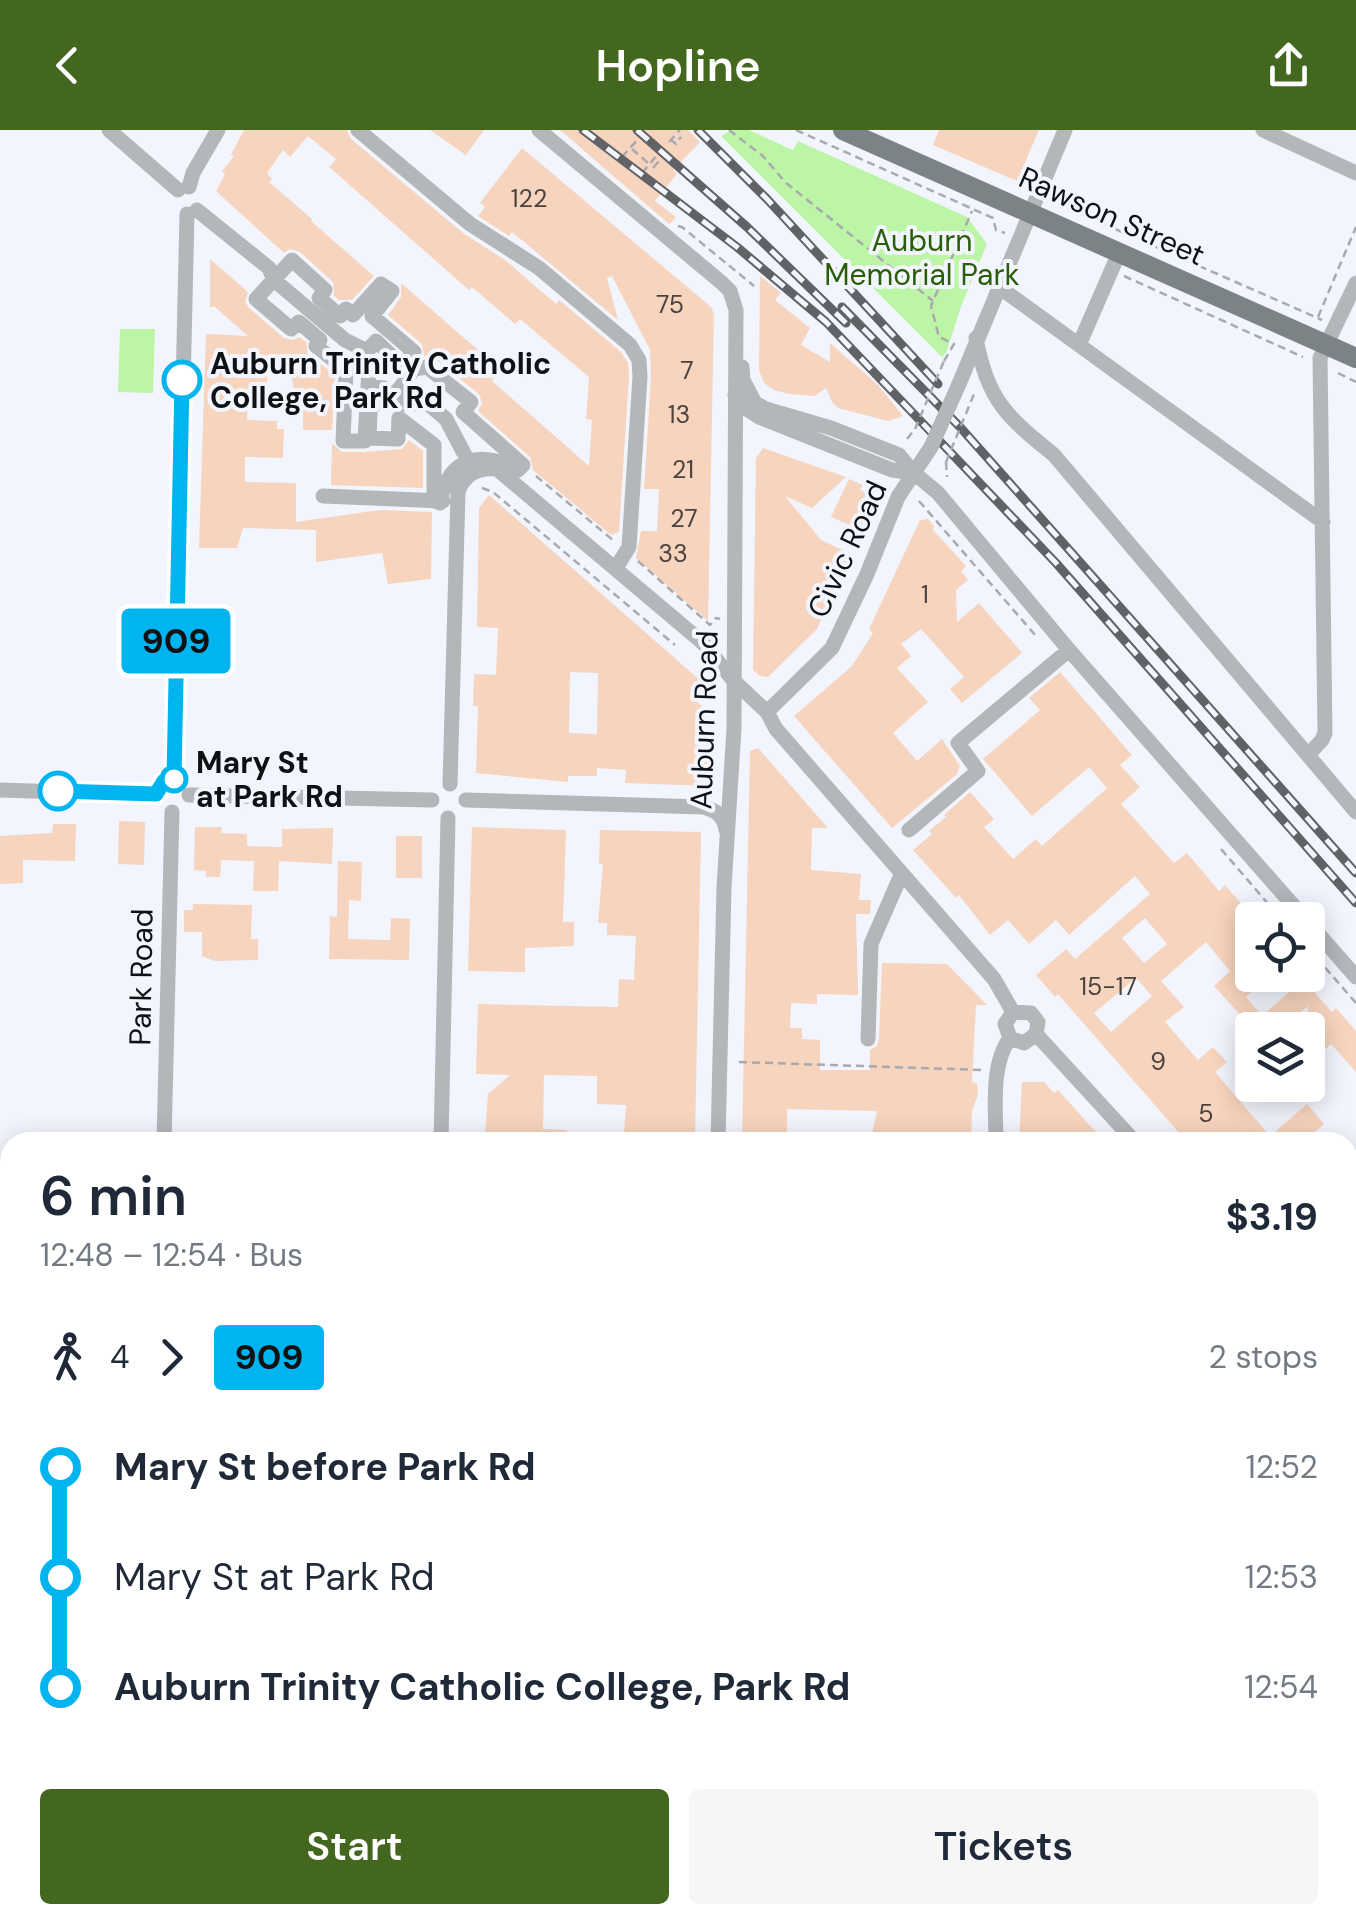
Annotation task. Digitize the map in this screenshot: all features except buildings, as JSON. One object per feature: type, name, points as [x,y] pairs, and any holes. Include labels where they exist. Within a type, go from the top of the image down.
[{"type":"main road","name":"Rawson Street","points":[[843,130],[1030,213],[1115,261],[1356,358]]},
{"type":"street","points":[[109,130],[184,189]]},
{"type":"street","points":[[218,130],[173,203],[178,211],[192,212],[271,274],[344,340],[367,351]]},
{"type":"street","points":[[358,130],[470,224],[539,268],[636,352],[640,377],[628,547],[616,568]]},
{"type":"street","name":"Auburn Road","points":[[538,130],[722,283],[734,299],[737,435],[732,796],[727,834],[718,1132]]},
{"type":"street","name":"Civic Road","points":[[767,712],[832,648],[868,574],[898,497],[931,447],[1066,130]]},
{"type":"street","points":[[1263,130],[1356,173]]},
{"type":"street","points":[[174,779],[192,212]]},
{"type":"street","points":[[292,260],[325,290],[319,298],[340,316],[346,309],[352,315],[382,284],[392,291],[372,316],[414,352],[402,366],[376,341],[359,360],[369,368],[365,441],[343,441],[346,370],[316,346],[320,340],[299,322],[290,329],[256,299],[271,274],[292,260]]},
{"type":"street","points":[[1079,346],[1115,261]]},
{"type":"street","points":[[1308,755],[1325,733],[1323,522],[1329,346],[1356,283]]},
{"type":"street","points":[[999,287],[1323,522]]},
{"type":"street","points":[[976,338],[990,391],[1017,424],[1054,455],[1356,812]]},
{"type":"street","points":[[736,343],[743,380],[755,402],[766,410],[831,428],[892,452],[938,493],[1069,650],[1290,902]]},
{"type":"street","points":[[442,501],[444,485],[468,462],[490,458],[518,470],[523,465],[463,412],[471,402],[427,367],[414,369],[396,393],[371,387],[369,438],[398,439],[399,418],[434,446],[442,501],[450,784]]},
{"type":"street","points":[[404,383],[446,419],[468,462]]},
{"type":"street","points":[[735,395],[742,406],[759,417],[892,470],[914,473]]},
{"type":"street","points":[[370,403],[428,404]]},
{"type":"street","points":[[737,435],[759,417]]},
{"type":"street","points":[[322,496],[442,501],[473,472],[490,468],[510,476],[702,642],[734,681],[767,712],[776,729],[994,980],[1014,1012]]},
{"type":"street","points":[[702,642],[722,645],[735,635]]},
{"type":"street","points":[[909,830],[978,770],[958,742],[1069,650]]},
{"type":"street","points":[[174,779],[184,784],[189,796],[184,807],[172,812],[162,808],[156,794],[164,781],[174,779]]},
{"type":"street","points":[[450,784],[462,789],[466,800],[461,813],[448,818],[436,812],[432,800],[438,788],[450,784]]},
{"type":"street","points":[[0,790],[156,794]]},
{"type":"street","points":[[189,796],[432,800]]},
{"type":"street","points":[[466,800],[704,807],[720,815],[727,834]]},
{"type":"street","name":"Park Road","points":[[164,1132],[172,812]]},
{"type":"street","points":[[442,1132],[448,818]]},
{"type":"street","points":[[868,1039],[871,944],[902,875]]},
{"type":"street","points":[[1325,942],[1356,977]]},
{"type":"street","points":[[1010,1038],[1024,1042],[1036,1034],[1038,1022],[1031,1013],[1014,1012]]},
{"type":"street","points":[[1010,1038],[1005,1024],[1014,1012]]},
{"type":"street","points":[[1036,1034],[1126,1132]]},
{"type":"street","points":[[996,1132],[998,1070],[1003,1048],[1010,1038]]},
{"type":"path","points":[[730,130],[762,156],[785,182],[933,301]]},
{"type":"path","points":[[796,130],[993,218],[996,230]]},
{"type":"path","points":[[670,141],[676,144],[682,136],[677,131]]},
{"type":"path","points":[[622,158],[640,138]]},
{"type":"path","points":[[631,148],[653,168],[658,162],[653,158]]},
{"type":"path","points":[[642,172],[658,154]]},
{"type":"path","name":"Rawson Street","points":[[1056,203],[1317,318],[1329,346],[1356,382]]},
{"type":"path","points":[[904,442],[915,429],[954,344],[939,338],[931,306],[973,209]]},
{"type":"path","points":[[669,226],[682,227],[754,286]]},
{"type":"path","points":[[1317,318],[1356,227]]},
{"type":"path","name":"Rawson Street","points":[[1115,261],[1329,346]]},
{"type":"path","points":[[947,477],[946,462],[974,394]]},
{"type":"path","points":[[523,465],[617,543]]},
{"type":"path","points":[[480,488],[493,492],[675,645]]},
{"type":"path","points":[[638,561],[710,626],[716,618]]},
{"type":"path","points":[[1325,967],[1356,1003]]},
{"type":"path","points":[[739,1062],[998,1070]]},
{"type":"green space","name":"Auburn Memorial Park","points":[[732,130],[749,130],[793,150],[798,141],[967,217],[987,244],[942,357],[721,136]]},
{"type":"green space","points":[[120,329],[155,329],[153,393],[118,392]]},
{"type":"railway","points":[[583,130],[737,247],[826,322],[1056,563],[1356,903]]},
{"type":"railway","points":[[637,130],[747,227],[846,323]]},
{"type":"railway","points":[[698,130],[938,384]]},
{"type":"railway","points":[[842,307],[960,427],[1356,873]]},
{"type":"bus line","name":"909","points":[[58,791],[156,794],[164,781],[174,779],[182,380]]},
{"type":"place","name":"Auburn Trinity Catholic College, Park Rd","points":[[182,380]]},
{"type":"place","name":"Mary St at Park Rd","points":[[174,779]]}]
